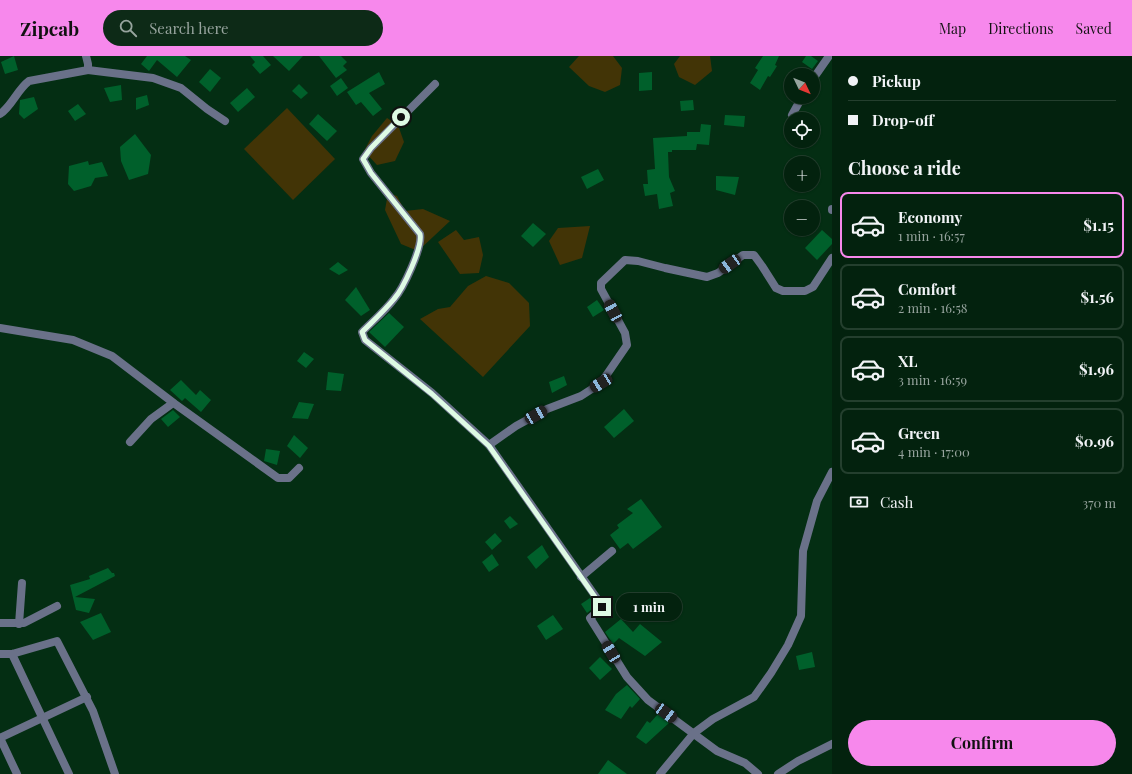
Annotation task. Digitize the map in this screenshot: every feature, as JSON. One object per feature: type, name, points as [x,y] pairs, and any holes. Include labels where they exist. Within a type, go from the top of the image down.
[{"type":"street","points":[[86,56],[88,70]]},
{"type":"street","points":[[820,69],[829,56]]},
{"type":"street","points":[[0,114],[11,104],[22,86],[29,81],[88,70],[153,78],[181,88],[207,109],[225,121]]},
{"type":"street","points":[[435,84],[379,140],[363,159],[371,173],[420,234],[421,239],[414,262],[396,298],[362,332],[365,340],[432,394],[489,446],[602,607],[590,618],[627,678],[648,700],[717,751],[745,763],[758,774]]},
{"type":"street","points":[[489,446],[516,426],[547,409],[581,396],[601,383],[627,345],[624,333],[601,289],[601,283],[625,260],[638,261],[707,277],[718,273],[743,255],[754,255],[776,288],[783,291],[805,291],[813,287],[832,258]]},
{"type":"street","points":[[0,328],[73,340],[112,356],[278,478],[289,478],[299,468]]},
{"type":"street","points":[[130,442],[151,419],[173,402]]},
{"type":"street","points":[[660,774],[694,733],[713,719],[754,696],[771,673],[788,645],[801,616],[803,551],[818,502],[832,472]]},
{"type":"street","points":[[580,577],[612,551]]},
{"type":"street","points":[[19,624],[22,583]]},
{"type":"street","points":[[0,623],[24,623],[57,606]]},
{"type":"street","points":[[0,654],[12,654],[57,641],[87,697],[115,774]]},
{"type":"street","points":[[12,654],[69,774]]},
{"type":"street","points":[[17,774],[0,738],[87,697]]},
{"type":"street","points":[[778,774],[798,761],[832,744]]},
{"type":"shaded area","points":[[579,56],[613,56],[622,68],[620,85],[605,92],[589,86],[569,67]]},
{"type":"shaded area","points":[[680,56],[710,56],[712,71],[695,85],[679,77],[674,64]]},
{"type":"shaded area","points":[[287,108],[335,159],[293,200],[244,149]]},
{"type":"shaded area","points":[[387,118],[398,125],[404,142],[395,161],[377,165],[364,151],[372,136]]},
{"type":"shaded area","points":[[388,193],[397,196],[405,211],[423,209],[450,221],[418,251],[401,244],[385,210]]},
{"type":"shaded area","points":[[590,226],[582,258],[560,265],[549,241],[558,228]]},
{"type":"shaded area","points":[[456,230],[464,240],[479,237],[483,255],[479,273],[460,274],[438,242]]},
{"type":"shaded area","points":[[486,276],[509,283],[529,303],[530,326],[483,377],[420,319],[438,309],[450,307],[468,286]]},
{"type":"building","points":[[14,56],[18,70],[5,74],[1,62]]},
{"type":"building","points":[[147,56],[185,56],[191,60],[177,77],[157,60],[149,71],[141,64]]},
{"type":"building","points":[[250,56],[263,56],[271,65],[260,74],[252,65],[255,62]]},
{"type":"building","points":[[273,56],[303,56],[289,71]]},
{"type":"building","points":[[319,56],[341,56],[347,62],[343,66],[347,70],[336,78]]},
{"type":"building","points":[[763,56],[779,56],[775,65],[777,66],[770,77],[768,76],[760,90],[750,83],[758,70],[755,68]]},
{"type":"building","points":[[806,56],[811,56],[818,61],[813,68],[802,62]]},
{"type":"building","points":[[210,69],[221,78],[210,92],[199,82]]},
{"type":"building","points":[[379,72],[385,84],[369,93],[382,109],[373,116],[361,102],[356,105],[347,92]]},
{"type":"building","points":[[652,72],[652,90],[639,91],[639,73]]},
{"type":"building","points":[[341,78],[348,88],[337,96],[330,86]]},
{"type":"building","points":[[299,84],[308,93],[301,99],[292,91]]},
{"type":"building","points":[[121,85],[122,100],[110,102],[104,88]]},
{"type":"building","points":[[247,88],[255,97],[238,112],[230,103]]},
{"type":"building","points":[[147,95],[149,105],[136,110],[136,98]]},
{"type":"building","points":[[34,97],[38,109],[24,119],[19,114],[20,100]]},
{"type":"building","points":[[693,100],[694,110],[681,111],[680,101]]},
{"type":"building","points":[[78,104],[86,114],[75,121],[68,111]]},
{"type":"building","points":[[318,114],[337,131],[327,141],[309,124]]},
{"type":"building","points":[[725,115],[745,116],[744,127],[724,125]]},
{"type":"building","points":[[701,124],[711,125],[709,145],[697,144],[696,150],[672,150],[672,152],[668,152],[669,177],[675,191],[670,193],[673,206],[659,209],[657,194],[645,196],[643,184],[648,184],[647,170],[655,169],[653,138],[687,136],[687,132],[700,132]]},
{"type":"building","points":[[135,134],[151,155],[148,174],[129,180],[121,161],[120,147]]},
{"type":"building","points":[[88,161],[89,165],[102,162],[108,176],[95,178],[91,186],[74,191],[68,184],[69,166]]},
{"type":"building","points":[[598,169],[604,180],[587,189],[581,177]]},
{"type":"building","points":[[716,176],[739,177],[735,195],[716,190]]},
{"type":"building","points":[[533,223],[546,234],[533,247],[521,236]]},
{"type":"building","points":[[822,230],[832,239],[832,244],[817,260],[805,248],[816,236],[820,236],[820,232]]},
{"type":"building","points":[[338,262],[348,270],[339,275],[329,269]]},
{"type":"building","points":[[356,287],[370,310],[361,316],[345,300]]},
{"type":"building","points":[[597,300],[604,310],[593,317],[587,307]]},
{"type":"building","points":[[389,313],[404,327],[385,347],[369,332]]},
{"type":"building","points":[[304,352],[314,359],[306,368],[297,361]]},
{"type":"building","points":[[328,372],[344,374],[341,391],[326,390]]},
{"type":"building","points":[[564,376],[567,385],[552,393],[549,382]]},
{"type":"building","points":[[181,380],[196,395],[200,390],[211,400],[201,412],[185,398],[182,401],[170,390]]},
{"type":"building","points":[[299,402],[314,404],[308,419],[292,418]]},
{"type":"building","points":[[624,409],[634,421],[614,438],[604,427]]},
{"type":"building","points":[[173,410],[180,417],[168,427],[161,419]]},
{"type":"building","points":[[294,435],[308,448],[300,458],[287,446]]},
{"type":"building","points":[[266,449],[280,451],[277,465],[264,461]]},
{"type":"building","points":[[641,499],[662,527],[633,549],[628,543],[620,549],[610,535],[619,528],[617,525],[633,513],[627,509]]},
{"type":"building","points":[[510,516],[518,524],[510,529],[504,521]]},
{"type":"building","points":[[495,533],[502,541],[492,550],[485,542]]},
{"type":"building","points":[[542,545],[549,557],[536,569],[527,557]]},
{"type":"building","points":[[492,554],[499,565],[489,572],[482,562]]},
{"type":"building","points":[[108,568],[112,573],[114,573],[115,576],[75,597],[95,599],[89,613],[76,610],[70,585],[90,579],[89,576]]},
{"type":"building","points":[[590,598],[596,606],[587,613],[581,604]]},
{"type":"building","points":[[101,613],[111,632],[93,640],[80,622]]},
{"type":"building","points":[[553,615],[563,629],[546,640],[537,626]]},
{"type":"building","points":[[621,619],[633,632],[640,624],[662,642],[645,656],[619,638],[613,644],[605,632]]},
{"type":"building","points":[[812,652],[815,667],[799,670],[796,656]]},
{"type":"building","points":[[600,657],[612,669],[600,680],[589,668]]},
{"type":"building","points":[[627,685],[640,699],[632,708],[630,706],[621,719],[605,710],[616,694]]},
{"type":"building","points":[[658,714],[669,723],[646,744],[636,737],[647,721],[650,723]]},
{"type":"building","points":[[608,760],[627,774],[598,774]]},
{"type":"route","points":[[401,117],[371,148],[363,159],[371,173],[420,234],[421,239],[414,262],[396,298],[362,332],[365,340],[463,420],[489,446],[602,607]]}]
